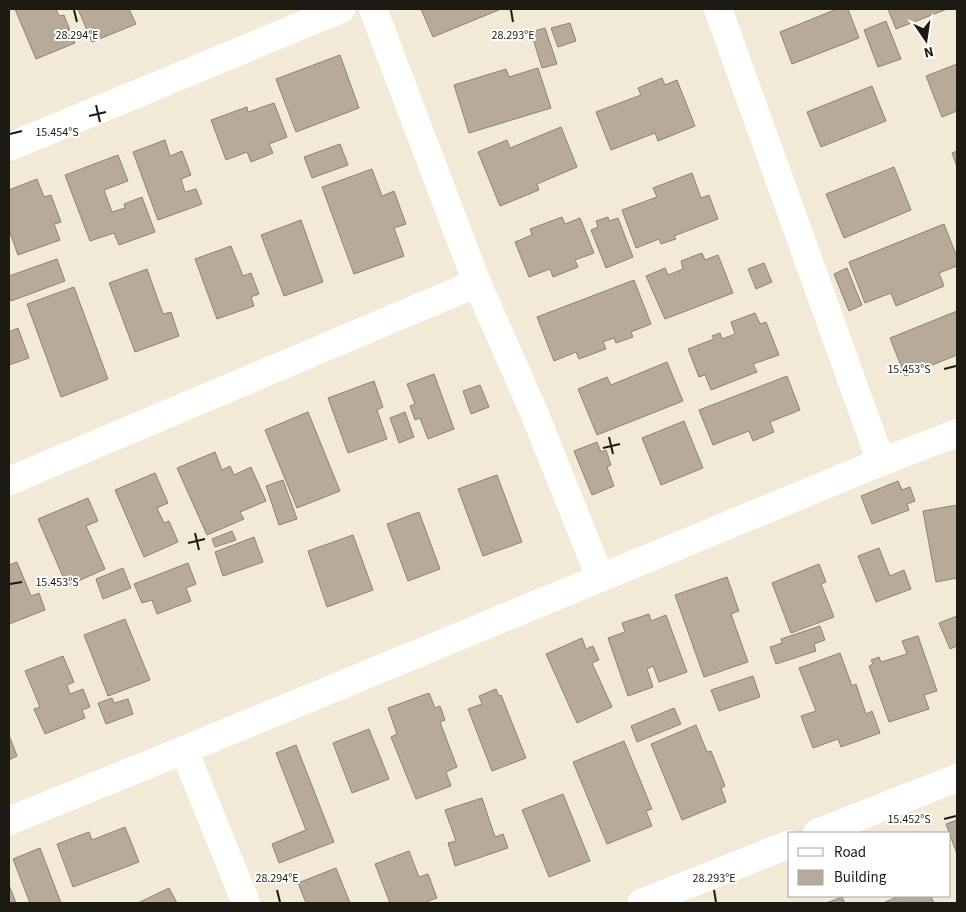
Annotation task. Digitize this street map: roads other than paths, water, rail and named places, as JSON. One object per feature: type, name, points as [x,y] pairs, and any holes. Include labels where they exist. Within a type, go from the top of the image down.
[{"type":"street","points":[[9,147],[341,9]]},
{"type":"street","points":[[373,9],[477,284],[533,410],[600,577]]},
{"type":"street","points":[[718,9],[881,462]]},
{"type":"street","points":[[9,481],[477,284]]},
{"type":"street","points":[[9,821],[600,577],[881,462],[957,433]]},
{"type":"street","points":[[184,750],[246,903]]},
{"type":"street","points":[[820,832],[957,778]]},
{"type":"street","points":[[641,903],[788,845]]}]
